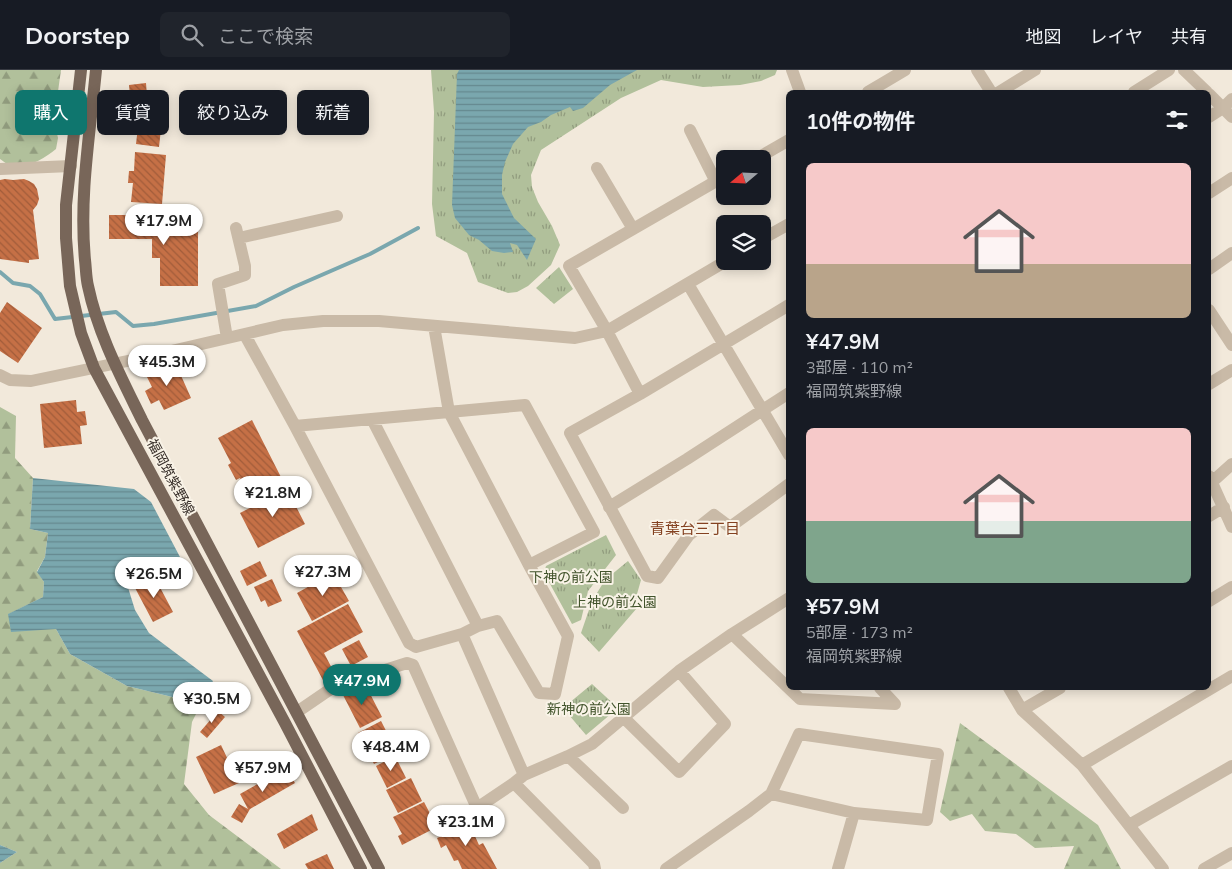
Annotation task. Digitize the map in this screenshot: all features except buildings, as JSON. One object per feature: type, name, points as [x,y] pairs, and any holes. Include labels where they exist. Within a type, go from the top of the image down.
[{"type":"main road","name":"福岡筑紫野線","points":[[80,70],[66,205],[66,238],[70,286],[82,333],[94,368],[360,869]]},
{"type":"main road","name":"福岡筑紫野線","points":[[96,70],[83,203],[83,236],[88,285],[100,331],[147,428],[379,869]]},
{"type":"street","points":[[792,70],[799,90]]},
{"type":"street","points":[[871,90],[905,70]]},
{"type":"street","points":[[977,70],[990,90]]},
{"type":"street","points":[[1002,90],[1035,70]]},
{"type":"street","points":[[1137,90],[1169,70]]},
{"type":"street","points":[[1184,70],[1205,90]]},
{"type":"street","points":[[1211,95],[1229,108]]},
{"type":"street","points":[[1211,116],[1229,108]]},
{"type":"street","points":[[690,130],[716,172]]},
{"type":"street","points":[[771,150],[786,142]]},
{"type":"street","points":[[0,169],[71,166]]},
{"type":"street","points":[[597,168],[633,229]]},
{"type":"street","points":[[1211,192],[1232,178]]},
{"type":"street","points":[[640,394],[607,331],[569,266],[716,181]]},
{"type":"street","points":[[227,338],[218,284],[245,275],[245,266],[237,233],[337,216]]},
{"type":"street","points":[[771,234],[786,226]]},
{"type":"street","points":[[1211,268],[1232,253]]},
{"type":"street","points":[[0,375],[10,380],[31,381],[284,325],[323,321],[379,321],[575,338],[607,331],[716,267]]},
{"type":"street","points":[[688,284],[786,449]]},
{"type":"street","points":[[786,307],[640,394],[570,433],[647,576],[658,578],[689,535],[714,515],[730,527],[786,486]]},
{"type":"street","points":[[1211,312],[1227,327],[1232,345]]},
{"type":"street","points":[[245,335],[409,643],[416,647],[462,634],[478,626],[498,621],[539,693],[555,694],[568,636],[449,412],[434,326]]},
{"type":"street","points":[[1211,383],[1232,370]]},
{"type":"street","points":[[609,508],[687,460],[786,395]]},
{"type":"street","points":[[295,426],[525,405],[594,532],[529,564]]},
{"type":"street","points":[[372,420],[478,626]]},
{"type":"street","points":[[1211,478],[1232,464]]},
{"type":"street","points":[[1211,481],[1232,526]]},
{"type":"street","points":[[1211,515],[1224,507]]},
{"type":"street","points":[[1211,599],[1232,587]]},
{"type":"street","points":[[297,712],[335,686],[407,663],[413,665],[477,808],[519,779],[592,744],[679,671],[786,600]]},
{"type":"street","points":[[462,634],[519,779],[594,864],[595,869]]},
{"type":"street","points":[[732,634],[786,686]]},
{"type":"street","points":[[624,717],[679,772],[725,724],[679,671]]},
{"type":"street","points":[[1211,689],[1232,676]]},
{"type":"street","points":[[791,690],[800,699],[895,704],[882,690]]},
{"type":"street","points":[[1010,690],[1022,710],[1082,766],[1163,869]]},
{"type":"street","points":[[1022,710],[1057,690]]},
{"type":"street","points":[[1082,766],[1209,690]]},
{"type":"street","points":[[666,869],[749,812],[771,794],[799,734],[938,754],[928,820],[854,813],[771,794]]},
{"type":"street","points":[[568,756],[623,808]]},
{"type":"street","points":[[1129,825],[1232,766]]},
{"type":"street","points":[[838,869],[854,813]]},
{"type":"street","points":[[1204,869],[1232,853]]},
{"type":"green space","points":[[0,70],[61,70],[58,90],[15,90],[15,135],[57,135],[56,149],[45,157],[26,165],[13,166],[0,159]]},
{"type":"green space","points":[[431,70],[777,70],[775,75],[761,81],[740,85],[703,87],[661,80],[621,98],[541,150],[531,175],[532,187],[560,245],[551,265],[528,286],[517,292],[508,293],[478,282],[467,253],[436,236],[432,204],[434,112]]},
{"type":"green space","points":[[559,267],[573,289],[554,304],[536,288]]},
{"type":"green space","points":[[0,407],[16,416],[15,458],[33,478],[30,529],[48,533],[45,557],[37,571],[44,582],[43,597],[9,614],[56,629],[70,654],[127,686],[201,704],[192,722],[184,784],[209,815],[281,869],[0,869],[0,863],[17,852],[0,845]]},
{"type":"green space","name":"下神の前公園","points":[[606,535],[616,555],[588,591],[581,620],[572,624],[544,573],[546,566]]},
{"type":"green space","name":"上神の前公園","points":[[628,561],[641,580],[637,594],[637,608],[599,652],[581,633],[592,601],[605,580]]},
{"type":"green space","name":"新神の前公園","points":[[592,684],[618,708],[586,735],[563,708]]},
{"type":"green space","points":[[960,723],[1098,825],[1121,869],[1064,869],[1074,846],[1035,848],[1016,834],[985,831],[972,814],[950,821],[940,812]]},
{"type":"water","points":[[459,70],[637,70],[610,85],[583,108],[573,111],[570,107],[528,127],[513,144],[505,162],[502,175],[502,194],[514,218],[536,239],[527,260],[517,245],[510,243],[513,252],[492,251],[479,240],[469,235],[455,218],[452,205],[457,74]]},
{"type":"water","points":[[33,478],[134,489],[151,502],[180,557],[158,558],[138,566],[126,581],[135,610],[149,633],[213,681],[201,704],[127,686],[70,654],[56,629],[11,632],[8,614],[43,597],[44,582],[37,572],[45,557],[48,533],[30,529]]},
{"type":"water","points":[[0,845],[17,852],[0,863]]},
{"type":"waterway","points":[[0,272],[13,283],[30,286],[40,294],[55,319],[116,312],[133,326],[154,324],[256,306],[294,287],[370,254],[418,228]]},
{"type":"district","name":"青葉台三丁目","points":[[695,528]]}]
